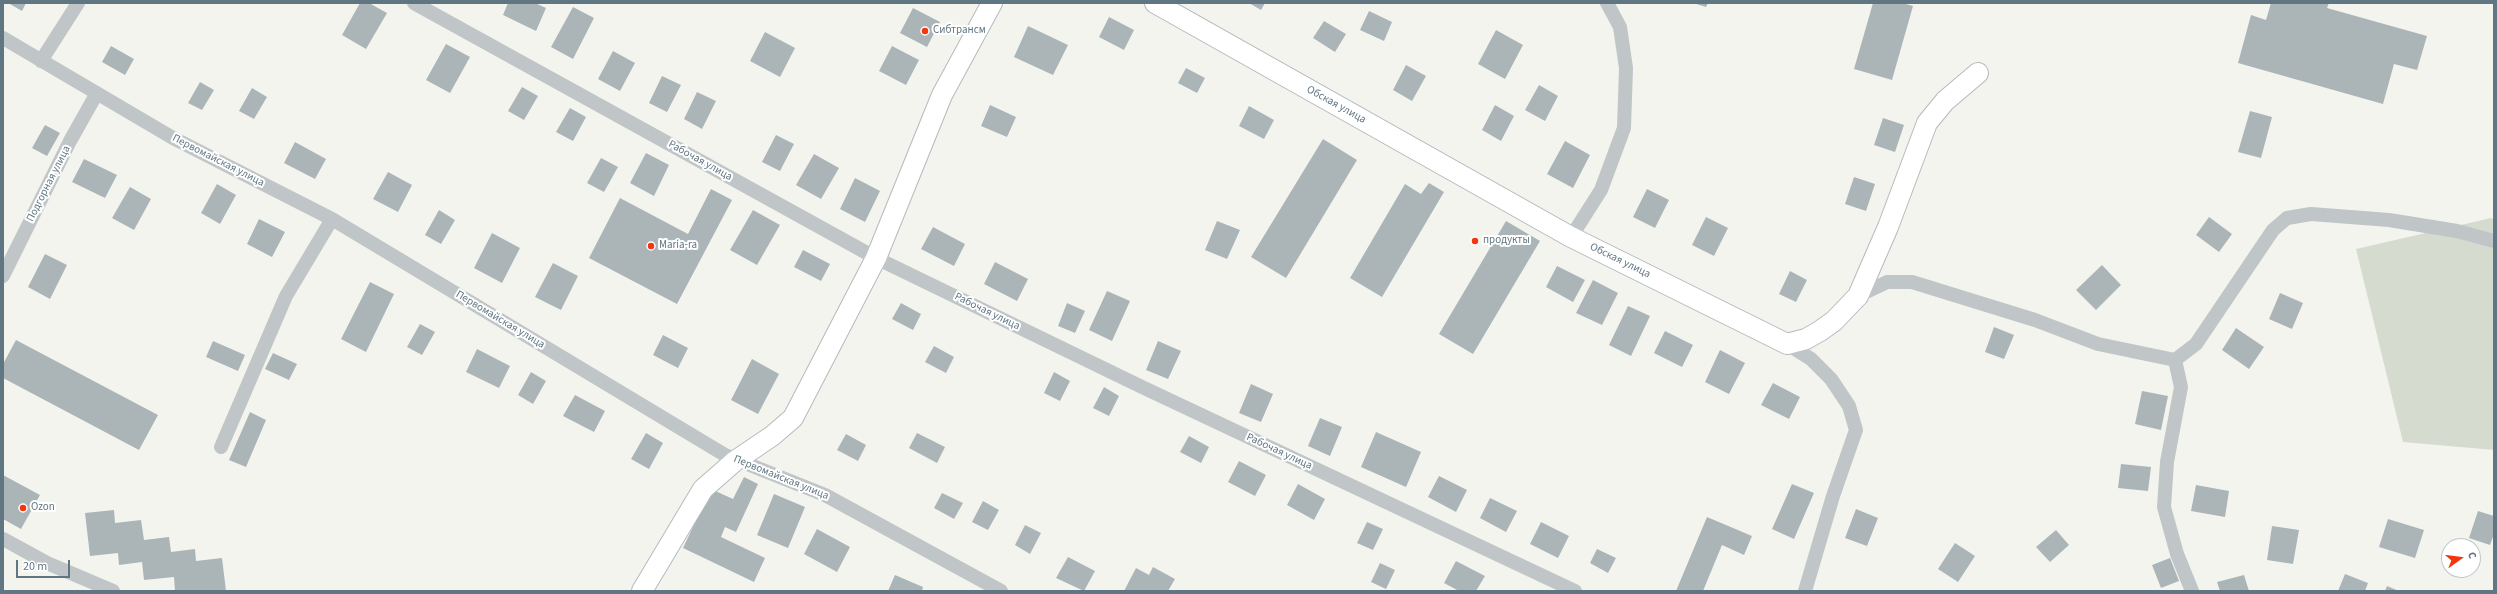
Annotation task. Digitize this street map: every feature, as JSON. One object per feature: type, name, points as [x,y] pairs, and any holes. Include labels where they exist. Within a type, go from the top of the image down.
[{"type":"street","points":[[41,61],[78,3]]},
{"type":"street","name":"Рабочая улица","points":[[414,3],[876,258],[1142,387],[1575,591]]},
{"type":"street","points":[[642,591],[703,489],[735,461],[772,436],[793,418],[876,258],[942,95],[992,3]]},
{"type":"street","name":"Обская улица","points":[[1155,3],[1571,236],[1787,344]]},
{"type":"street","points":[[1571,236],[1601,190],[1624,128],[1625,61],[1620,26],[1607,3]]},
{"type":"street","name":"Первомайская улица","points":[[3,38],[173,138],[332,219],[735,461],[825,494],[1001,591]]},
{"type":"street","points":[[1787,344],[1806,339],[1820,331],[1834,321],[1858,296],[1888,228],[1927,123],[1945,101],[1978,73]]},
{"type":"street","name":"Подгорная улица","points":[[3,276],[70,141],[97,93]]},
{"type":"street","points":[[1858,296],[1887,282],[1912,282],[2035,320],[2098,344],[2174,360],[2196,344],[2273,230],[2287,218],[2311,214],[2389,220],[2457,231],[2494,241]]},
{"type":"street","points":[[222,447],[286,296],[332,219]]},
{"type":"street","points":[[1787,344],[1811,359],[1831,379],[1849,406],[1856,430],[1833,496],[1806,591]]},
{"type":"street","points":[[2174,360],[2181,387],[2167,462],[2164,507],[2176,554],[2192,591]]},
{"type":"street","points":[[3,539],[47,563],[113,591]]},
{"type":"shaded area","points":[[2491,218],[2494,219],[2494,450],[2403,442],[2356,249]]},
{"type":"building","points":[[8,3],[26,3],[22,11]]},
{"type":"building","points":[[360,3],[369,3],[387,13],[366,49],[342,35]]},
{"type":"building","points":[[508,3],[535,3],[546,8],[536,31],[503,15]]},
{"type":"building","points":[[1249,3],[1265,3],[1261,10]]},
{"type":"building","points":[[1693,3],[1708,3],[1706,7]]},
{"type":"building","points":[[1873,3],[1902,3],[1913,6],[1892,80],[1854,69]]},
{"type":"building","points":[[2271,3],[2329,3],[2327,8],[2427,36],[2417,70],[2394,64],[2383,104],[2238,63],[2251,15],[2266,20]]},
{"type":"building","points":[[573,7],[594,18],[573,59],[551,47]]},
{"type":"building","points":[[913,8],[940,22],[927,47],[900,33]]},
{"type":"building","points":[[1369,11],[1392,22],[1384,41],[1360,30]]},
{"type":"building","points":[[1109,17],[1134,30],[1124,50],[1099,37]]},
{"type":"building","points":[[1324,21],[1346,34],[1335,52],[1313,38]]},
{"type":"building","points":[[1028,26],[1068,45],[1053,75],[1014,57]]},
{"type":"building","points":[[1496,30],[1523,45],[1505,79],[1478,64]]},
{"type":"building","points":[[765,32],[795,48],[780,77],[750,61]]},
{"type":"building","points":[[446,44],[470,57],[450,93],[426,80]]},
{"type":"building","points":[[111,46],[134,59],[125,75],[102,62]]},
{"type":"building","points":[[892,46],[919,60],[906,85],[879,71]]},
{"type":"building","points":[[613,51],[635,63],[620,91],[598,79]]},
{"type":"building","points":[[1406,65],[1426,76],[1412,101],[1393,90]]},
{"type":"building","points":[[1186,68],[1205,78],[1197,93],[1178,83]]},
{"type":"building","points":[[662,76],[681,85],[667,112],[649,103]]},
{"type":"building","points":[[200,82],[214,90],[202,110],[188,103]]},
{"type":"building","points":[[1539,85],[1558,96],[1545,121],[1525,110]]},
{"type":"building","points":[[522,87],[538,96],[524,120],[508,111]]},
{"type":"building","points":[[252,88],[267,97],[254,119],[239,111]]},
{"type":"building","points":[[697,92],[716,101],[702,129],[684,119]]},
{"type":"building","points":[[990,105],[1016,117],[1007,137],[981,126]]},
{"type":"building","points":[[1495,105],[1514,116],[1501,141],[1482,130]]},
{"type":"building","points":[[1249,106],[1274,120],[1264,139],[1239,126]]},
{"type":"building","points":[[570,108],[586,117],[573,141],[556,132]]},
{"type":"building","points":[[2250,111],[2272,117],[2261,158],[2238,152]]},
{"type":"building","points":[[1883,118],[1904,125],[1895,152],[1874,145]]},
{"type":"building","points":[[45,125],[60,133],[47,156],[32,148]]},
{"type":"building","points":[[776,135],[794,144],[780,171],[762,162]]},
{"type":"building","points":[[1323,139],[1357,160],[1286,278],[1251,257]]},
{"type":"building","points":[[1565,141],[1590,155],[1573,188],[1547,174]]},
{"type":"building","points":[[295,142],[326,159],[315,179],[284,163]]},
{"type":"building","points":[[646,153],[669,165],[654,196],[630,183]]},
{"type":"building","points":[[814,154],[839,168],[821,199],[796,185]]},
{"type":"building","points":[[601,158],[618,167],[604,192],[587,183]]},
{"type":"building","points":[[84,159],[117,175],[105,198],[72,182]]},
{"type":"building","points":[[388,172],[412,185],[398,212],[373,199]]},
{"type":"building","points":[[1854,177],[1875,184],[1866,211],[1845,204]]},
{"type":"building","points":[[855,178],[880,191],[865,222],[840,209]]},
{"type":"building","points":[[1429,183],[1444,192],[1382,297],[1350,278],[1405,184],[1421,194]]},
{"type":"building","points":[[217,184],[236,195],[220,224],[201,213]]},
{"type":"building","points":[[130,187],[151,199],[134,230],[112,218]]},
{"type":"building","name":"Maria-ra","points":[[711,189],[732,200],[677,304],[589,258],[620,198],[688,234]]},
{"type":"building","points":[[1647,189],[1669,200],[1655,228],[1633,217]]},
{"type":"building","points":[[439,210],[455,220],[441,244],[425,235]]},
{"type":"building","points":[[753,210],[780,225],[757,265],[730,250]]},
{"type":"building","points":[[1706,217],[1728,228],[1714,256],[1692,245]]},
{"type":"building","points":[[2209,217],[2232,234],[2219,252],[2196,235]]},
{"type":"building","points":[[259,219],[285,232],[272,257],[247,244]]},
{"type":"building","points":[[1217,221],[1240,230],[1227,259],[1205,250]]},
{"type":"building","points":[[1506,221],[1540,241],[1473,354],[1439,334]]},
{"type":"building","points":[[933,227],[965,244],[954,266],[921,249]]},
{"type":"building","points":[[492,233],[520,248],[502,283],[474,268]]},
{"type":"building","points":[[803,250],[830,264],[821,281],[794,267]]},
{"type":"building","points":[[45,254],[67,265],[50,299],[28,287]]},
{"type":"building","points":[[995,262],[1028,279],[1017,301],[984,284]]},
{"type":"building","points":[[553,263],[578,276],[561,310],[535,297]]},
{"type":"building","points":[[2102,265],[2121,285],[2096,310],[2076,290]]},
{"type":"building","points":[[1557,266],[1585,280],[1573,302],[1546,287]]},
{"type":"building","points":[[1790,271],[1807,280],[1796,302],[1779,294]]},
{"type":"building","points":[[1593,280],[1618,293],[1602,325],[1576,313]]},
{"type":"building","points":[[370,282],[394,294],[366,352],[341,339]]},
{"type":"building","points":[[1107,291],[1130,301],[1112,341],[1089,330]]},
{"type":"building","points":[[2280,293],[2303,303],[2292,329],[2269,319]]},
{"type":"building","points":[[901,303],[921,314],[913,330],[892,319]]},
{"type":"building","points":[[1067,303],[1085,311],[1075,333],[1058,326]]},
{"type":"building","points":[[1628,306],[1650,316],[1631,356],[1609,345]]},
{"type":"building","points":[[420,324],[435,332],[422,355],[407,347]]},
{"type":"building","points":[[1994,327],[2014,335],[2004,359],[1985,352]]},
{"type":"building","points":[[2236,328],[2264,347],[2249,369],[2222,350]]},
{"type":"building","points":[[1665,331],[1693,345],[1682,367],[1654,353]]},
{"type":"building","points":[[663,335],[688,348],[678,368],[653,355]]},
{"type":"building","points":[[16,340],[158,415],[139,450],[3,378],[3,364]]},
{"type":"building","points":[[213,341],[245,355],[238,371],[206,357]]},
{"type":"building","points":[[1158,341],[1181,351],[1168,379],[1146,370]]},
{"type":"building","points":[[934,346],[954,357],[946,373],[925,362]]},
{"type":"building","points":[[477,349],[510,366],[499,388],[466,372]]},
{"type":"building","points":[[1720,350],[1745,363],[1729,394],[1705,382]]},
{"type":"building","points":[[273,353],[297,364],[289,380],[265,369]]},
{"type":"building","points":[[752,359],[779,374],[758,414],[731,400]]},
{"type":"building","points":[[531,372],[546,381],[533,404],[518,395]]},
{"type":"building","points":[[1054,372],[1070,381],[1060,401],[1044,393]]},
{"type":"building","points":[[1773,383],[1800,397],[1789,419],[1761,405]]},
{"type":"building","points":[[1251,384],[1273,394],[1261,422],[1239,413]]},
{"type":"building","points":[[1104,387],[1119,396],[1109,416],[1093,408]]},
{"type":"building","points":[[2142,391],[2168,396],[2161,430],[2135,424]]},
{"type":"building","points":[[575,395],[605,411],[594,432],[563,416]]},
{"type":"building","points":[[250,412],[266,420],[246,467],[229,460]]},
{"type":"building","points":[[1320,418],[1342,427],[1330,456],[1308,446]]},
{"type":"building","points":[[1376,432],[1421,452],[1406,487],[1361,467]]},
{"type":"building","points":[[646,433],[663,443],[649,469],[631,459]]},
{"type":"building","points":[[917,433],[945,447],[937,463],[909,448]]},
{"type":"building","points":[[846,434],[866,445],[858,461],[837,450]]},
{"type":"building","points":[[1189,436],[1209,447],[1201,463],[1180,452]]},
{"type":"building","points":[[1239,461],[1266,475],[1255,496],[1228,482]]},
{"type":"building","points":[[2121,464],[2151,467],[2148,491],[2118,488]]},
{"type":"building","points":[[3,475],[40,495],[21,529],[3,519]]},
{"type":"building","points":[[1439,476],[1467,490],[1456,512],[1428,497]]},
{"type":"building","points":[[744,477],[758,484],[736,532],[725,527],[721,537],[765,558],[754,582],[683,548],[711,489],[733,499]]},
{"type":"building","points":[[1298,484],[1325,499],[1314,520],[1287,505]]},
{"type":"building","points":[[1792,484],[1814,493],[1794,539],[1772,529]]},
{"type":"building","points":[[2196,485],[2229,491],[2225,517],[2191,511]]},
{"type":"building","points":[[942,493],[963,503],[954,519],[934,508]]},
{"type":"building","points":[[774,494],[805,507],[788,548],[757,535]]},
{"type":"building","points":[[1490,498],[1517,511],[1506,532],[1480,518]]},
{"type":"building","points":[[983,501],[999,510],[988,530],[972,522]]},
{"type":"building","points":[[1856,509],[1878,518],[1867,546],[1845,538]]},
{"type":"building","points":[[114,510],[115,523],[141,520],[144,540],[169,537],[171,552],[195,549],[196,561],[222,558],[226,591],[175,591],[174,577],[144,580],[142,562],[119,565],[118,553],[90,556],[85,513]]},
{"type":"building","points":[[2478,511],[2494,516],[2494,534],[2490,545],[2481,542],[2481,538],[2469,538]]},
{"type":"building","points":[[1707,517],[1752,536],[1744,555],[1722,545],[1703,591],[1676,591]]},
{"type":"building","points":[[2388,519],[2424,530],[2415,558],[2379,547]]},
{"type":"building","points":[[1367,522],[1383,529],[1373,550],[1357,543]]},
{"type":"building","points":[[1541,522],[1569,536],[1558,558],[1530,544]]},
{"type":"building","points":[[1025,525],[1041,533],[1030,554],[1015,545]]},
{"type":"building","points":[[2272,526],[2299,530],[2293,564],[2267,560]]},
{"type":"building","points":[[817,529],[850,547],[837,572],[804,554]]},
{"type":"building","points":[[2056,530],[2069,545],[2050,562],[2036,547]]},
{"type":"building","points":[[1955,543],[1975,556],[1958,582],[1938,569]]},
{"type":"building","points":[[1597,549],[1616,558],[1608,573],[1590,563]]},
{"type":"building","points":[[1068,557],[1095,571],[1084,591],[1056,578]]},
{"type":"building","points":[[2170,558],[2179,581],[2161,588],[2152,565]]},
{"type":"building","points":[[1456,561],[1485,576],[1476,591],[1459,591],[1444,583]]},
{"type":"building","points":[[1380,563],[1395,570],[1386,589],[1371,582]]},
{"type":"building","points":[[1153,567],[1175,579],[1168,591],[1124,591],[1136,568],[1149,575]]},
{"type":"building","points":[[2345,574],[2368,583],[2365,591],[2338,591]]},
{"type":"building","points":[[895,575],[923,587],[922,591],[888,591]]},
{"type":"building","points":[[2244,575],[2249,591],[2220,591],[2217,582]]},
{"type":"building","points":[[2387,586],[2399,591],[2385,591]]},
{"type":"place","name":"Сибтрансм","points":[[925,31]]},
{"type":"place","name":"продукты","points":[[1475,241]]},
{"type":"place","name":"Maria-ra","points":[[651,246]]},
{"type":"place","name":"Ozon","points":[[23,508]]}]
